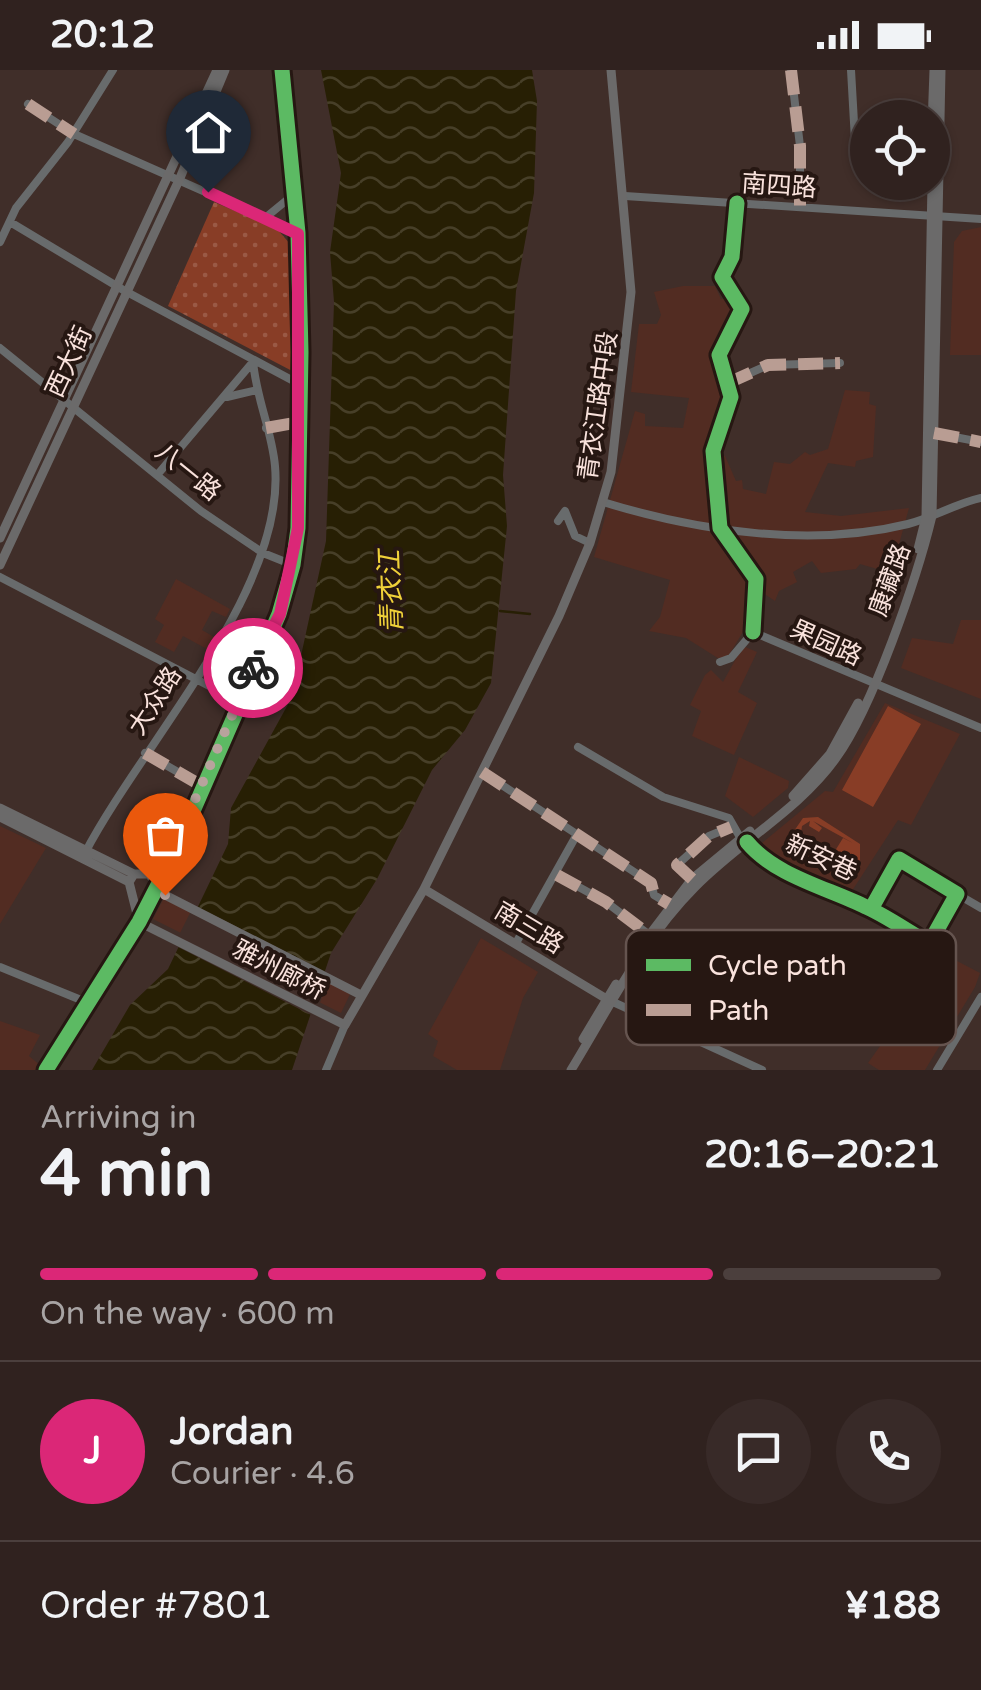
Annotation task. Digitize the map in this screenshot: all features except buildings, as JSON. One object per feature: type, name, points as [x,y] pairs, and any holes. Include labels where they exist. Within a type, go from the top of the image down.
[{"type":"main road","points":[[174,178],[217,70]]},
{"type":"main road","points":[[174,178],[225,70]]},
{"type":"main road","name":"青衣江路中段","points":[[341,1023],[424,888],[590,544],[602,502],[614,459],[630,328],[624,196],[611,70]]},
{"type":"main road","name":"康藏路","points":[[935,100],[938,70]]},
{"type":"main road","name":"康藏路","points":[[929,517],[938,70]]},
{"type":"main road","name":"西大街","points":[[0,538],[174,178]]},
{"type":"main road","name":"康藏路","points":[[660,930],[678,904],[817,771],[843,735],[869,683],[929,517],[934,433],[934,200]]},
{"type":"main road","name":"西大街","points":[[0,565],[67,403]]},
{"type":"main road","points":[[0,808],[84,853]]},
{"type":"main road","points":[[0,816],[84,853]]},
{"type":"main road","name":"康藏路","points":[[651,930],[692,879],[744,840]]},
{"type":"main road","name":"雅州廊桥","points":[[84,853],[132,882],[149,874],[159,892],[356,993]]},
{"type":"main road","points":[[132,882],[144,924]]},
{"type":"main road","name":"南三路","points":[[424,888],[610,1001]]},
{"type":"main road","name":"雅州廊桥","points":[[144,924],[341,1023]]},
{"type":"main road","name":"康藏路","points":[[610,1001],[626,973]]},
{"type":"main road","name":"康藏路","points":[[610,1001],[626,978]]},
{"type":"main road","points":[[567,1070],[610,1001]]},
{"type":"street","points":[[0,242],[113,70]]},
{"type":"street","points":[[46,1070],[86,1002],[144,924],[238,701],[280,614],[293,565],[301,385],[298,234],[282,70]]},
{"type":"street","points":[[791,70],[800,146],[800,207]]},
{"type":"street","points":[[851,70],[852,100]]},
{"type":"street","points":[[28,104],[74,134],[298,234]]},
{"type":"street","points":[[265,218],[293,195]]},
{"type":"street","name":"南四路","points":[[624,196],[981,219]]},
{"type":"street","name":"果园路","points":[[737,203],[732,257],[722,277],[742,309],[720,355],[728,383],[729,414],[713,452],[720,528],[756,580],[753,632],[981,728]]},
{"type":"street","points":[[10,222],[121,288],[301,385]]},
{"type":"street","name":"八一路","points":[[0,348],[201,510],[263,553],[293,565]]},
{"type":"street","points":[[158,474],[254,362]]},
{"type":"street","name":"大众路","points":[[84,853],[226,628],[263,553],[275,468],[254,362]]},
{"type":"street","points":[[728,383],[768,365],[840,363]]},
{"type":"street","points":[[225,398],[257,390]]},
{"type":"street","points":[[266,428],[300,422]]},
{"type":"street","points":[[934,433],[981,442]]},
{"type":"street","points":[[602,502],[720,528],[828,534],[906,524],[981,498]]},
{"type":"street","points":[[558,521],[565,511],[575,536],[590,544]]},
{"type":"street","points":[[0,577],[238,701]]},
{"type":"street","points":[[720,662],[731,658],[753,632]]},
{"type":"street","points":[[578,747],[663,797],[725,816],[732,827],[709,836],[676,865],[692,879]]},
{"type":"street","points":[[145,753],[202,786]]},
{"type":"street","points":[[482,772],[652,883],[654,894],[669,904]]},
{"type":"street","name":"新安巷","points":[[732,827],[758,855],[871,909],[905,930]]},
{"type":"street","points":[[516,944],[576,836]]},
{"type":"street","points":[[871,909],[899,859],[981,908]]},
{"type":"street","points":[[557,875],[606,902],[643,930]]},
{"type":"street","points":[[132,882],[159,892]]},
{"type":"street","name":"新安巷","points":[[936,930],[957,894]]},
{"type":"street","points":[[0,967],[86,1002]]},
{"type":"street","points":[[956,1038],[981,997]]},
{"type":"street","points":[[610,1001],[626,1008]]},
{"type":"street","points":[[326,1070],[341,1023]]},
{"type":"street","points":[[707,1045],[762,1070]]},
{"type":"street","points":[[937,1070],[952,1045]]},
{"type":"shaded area","points":[[214,202],[277,229],[291,245],[296,373],[168,306]]},
{"type":"shaded area","points":[[981,227],[981,355],[950,355],[954,242],[962,231]]},
{"type":"shaded area","points":[[683,286],[715,286],[721,299],[731,297],[740,308],[724,331],[717,356],[729,397],[713,451],[725,456],[736,481],[742,480],[743,489],[766,494],[774,462],[790,464],[805,452],[810,455],[828,449],[845,390],[870,392],[869,404],[876,406],[873,457],[856,461],[855,467],[828,463],[805,512],[841,516],[909,508],[891,573],[860,564],[856,569],[821,573],[812,561],[793,572],[797,582],[779,591],[775,601],[754,587],[750,620],[729,655],[721,660],[686,638],[649,631],[660,617],[670,580],[594,557],[635,411],[645,414],[645,426],[683,428],[689,398],[631,392],[639,324],[657,324],[661,315],[654,292]]},
{"type":"shaded area","points":[[176,579],[230,609],[226,617],[212,611],[202,630],[214,637],[207,649],[183,636],[174,652],[155,642],[164,625],[155,619]]},
{"type":"shaded area","points":[[961,620],[981,620],[981,699],[901,668],[912,638],[953,644]]},
{"type":"shaded area","points":[[743,646],[757,652],[738,692],[757,703],[734,755],[692,736],[701,711],[690,705],[711,670],[723,682]]},
{"type":"shaded area","points":[[885,703],[960,734],[911,825],[898,820],[848,897],[779,866],[757,847],[825,791],[833,792]]},
{"type":"shaded area","points":[[888,706],[921,724],[873,807],[842,790]]},
{"type":"shaded area","points":[[739,757],[789,781],[788,788],[753,817],[725,796]]},
{"type":"shaded area","points":[[818,817],[860,844],[860,860],[848,872],[849,879],[787,842],[789,837],[794,840],[794,831],[803,818]],"holes":[[[810,821],[809,826],[819,832],[822,828],[813,821],[853,843],[843,838],[830,859],[840,866],[803,846],[801,840],[811,846],[813,841],[804,835],[800,840],[802,826]]]},
{"type":"shaded area","points":[[0,826],[46,848],[0,924]]},
{"type":"shaded area","points":[[164,898],[351,992],[341,1013],[153,919]]},
{"type":"shaded area","points":[[481,938],[538,972],[523,998],[500,1070],[457,1070],[433,1056],[438,1041],[428,1034]]},
{"type":"shaded area","points":[[956,960],[980,973],[956,1019]]},
{"type":"shaded area","points":[[0,1021],[40,1035],[29,1056],[41,1066],[38,1070],[0,1070]]},
{"type":"shaded area","points":[[881,1045],[940,1045],[925,1070],[879,1070],[868,1063]]},
{"type":"water","name":"青衣江","points":[[321,70],[532,70],[537,101],[534,193],[516,291],[503,475],[507,526],[491,683],[465,730],[432,770],[377,879],[331,953],[292,1070],[92,1070],[130,1005],[168,969],[228,844],[231,808],[292,697],[326,541],[334,302],[330,252],[341,173]]},
{"type":"pier","points":[[194,905],[330,974],[315,1017],[174,945]]},
{"type":"waterway","points":[[500,611],[530,614]]},
{"type":"marked path","points":[[791,70],[800,146],[800,207]]},
{"type":"marked path","points":[[28,104],[74,134]]},
{"type":"marked path","points":[[728,383],[768,365],[840,363]]},
{"type":"marked path","points":[[266,428],[300,422]]},
{"type":"marked path","points":[[934,433],[981,442]]},
{"type":"marked path","points":[[145,753],[202,786]]},
{"type":"marked path","points":[[482,772],[651,883],[654,895],[669,904]]},
{"type":"marked path","points":[[692,879],[677,865],[709,836],[731,827]]},
{"type":"marked path","points":[[557,875],[606,902],[643,930]]},
{"type":"cycle path","points":[[46,1070],[139,922],[176,850],[279,614],[293,565],[298,528],[301,352],[298,233],[282,70]]},
{"type":"cycle path","points":[[737,203],[732,257],[722,277],[742,309],[719,355],[731,397],[713,451],[720,528],[756,579],[753,632]]},
{"type":"cycle path","points":[[747,842],[772,864],[874,911],[906,930]]},
{"type":"cycle path","points":[[871,909],[899,859],[957,894],[937,930]]},
{"type":"way so far","points":[[165,895],[157,886],[253,668]]},
{"type":"route","points":[[208,192],[298,234],[298,528],[280,614],[253,668]]}]
